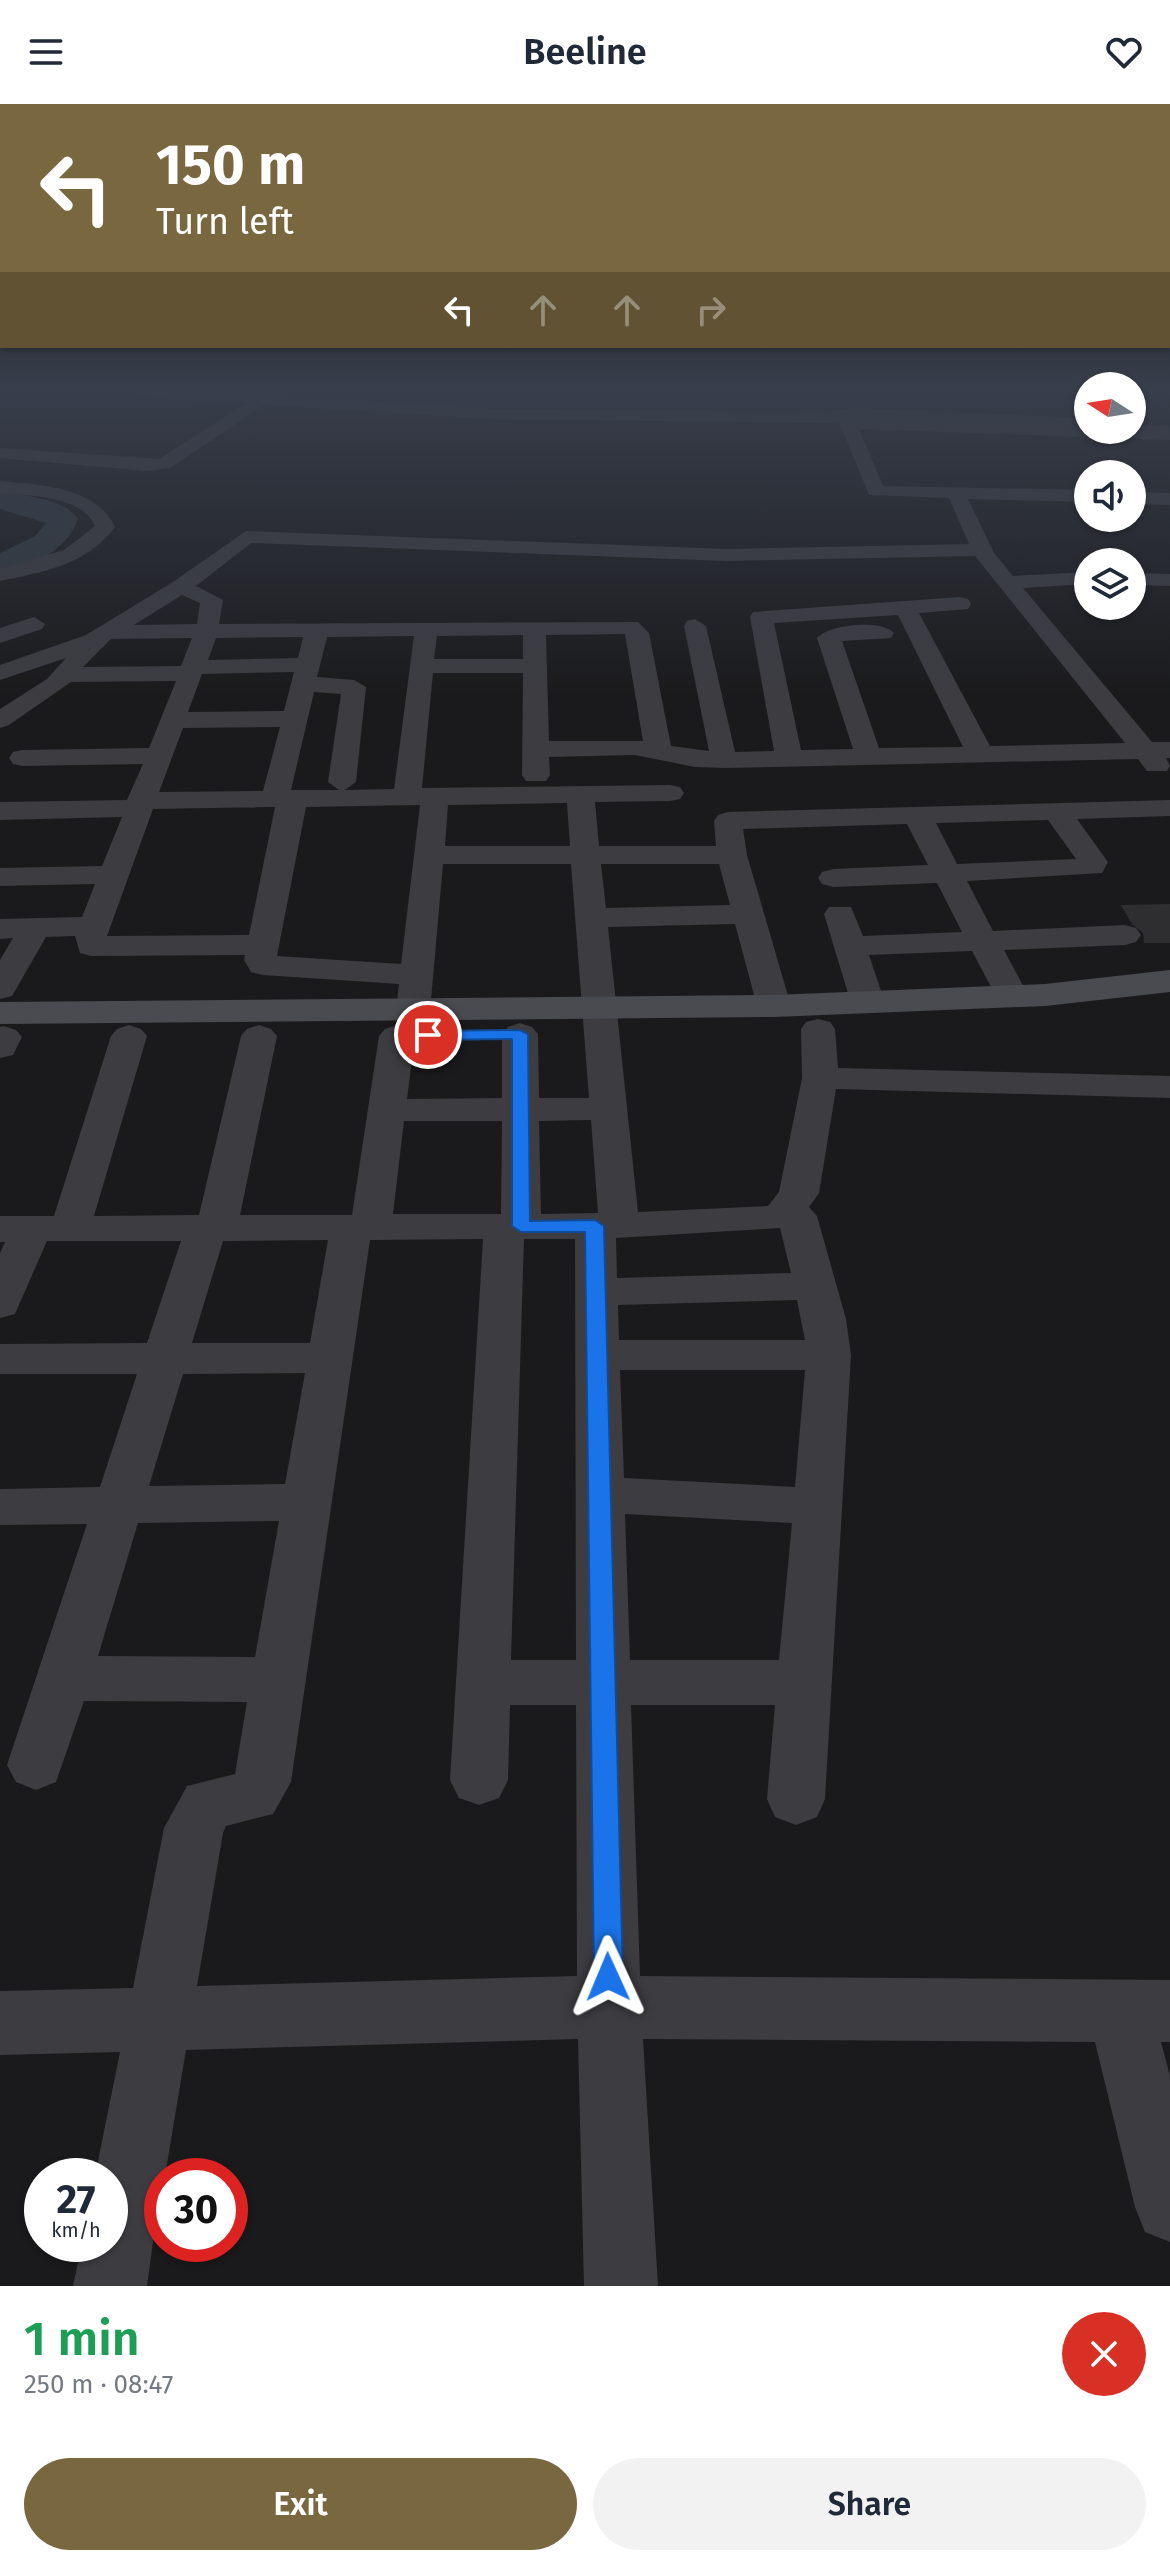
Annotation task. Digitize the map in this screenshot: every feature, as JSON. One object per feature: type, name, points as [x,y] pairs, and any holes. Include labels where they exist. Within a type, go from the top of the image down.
[{"type":"main road","points":[[1,1033],[259,1036],[405,1024],[520,1034],[601,1021],[774,1006],[1012,997],[1170,981]]},
{"type":"main road","points":[[1,1033],[601,1021],[818,1029],[1170,1008]]},
{"type":"street","points":[[46,494],[100,500]]},
{"type":"street","points":[[79,494],[100,500]]},
{"type":"street","points":[[957,494],[982,550],[1007,583],[1158,751],[1170,781]]},
{"type":"street","points":[[1016,494],[1074,496]]},
{"type":"street","points":[[1146,498],[1170,499]]},
{"type":"street","points":[[0,575],[82,550],[105,527],[100,500]]},
{"type":"street","points":[[0,674],[101,636],[181,587],[246,537],[727,555],[982,550]]},
{"type":"street","points":[[1007,583],[1074,579]]},
{"type":"street","points":[[1146,579],[1170,580]]},
{"type":"street","points":[[181,587],[212,600],[207,630],[94,926],[91,946],[264,945]]},
{"type":"street","points":[[782,783],[761,617],[960,604]]},
{"type":"street","points":[[905,607],[981,755]]},
{"type":"street","points":[[110,2286],[194,1828],[208,1804],[252,1796],[258,1792],[280,1680],[330,1358],[417,975],[430,855],[421,797],[422,666],[429,615]]},
{"type":"street","points":[[0,720],[56,683],[101,636],[313,622],[375,628],[429,615],[474,627],[636,629],[658,750]]},
{"type":"street","points":[[313,622],[260,960],[273,968],[417,975]]},
{"type":"street","points":[[0,636],[34,624]]},
{"type":"street","points":[[695,626],[724,760]]},
{"type":"street","points":[[471,653],[474,627]]},
{"type":"street","points":[[534,627],[536,795]]},
{"type":"street","points":[[369,659],[375,628]]},
{"type":"street","points":[[919,633],[841,634],[829,638],[1012,997]]},
{"type":"street","points":[[422,666],[536,666]]},
{"type":"street","points":[[0,674],[56,683],[192,670],[300,697]]},
{"type":"street","points":[[56,683],[22,758],[2,813],[284,799],[670,793]]},
{"type":"street","points":[[175,714],[300,697],[351,685],[354,687],[342,782]]},
{"type":"street","points":[[537,749],[658,750],[695,759],[724,760],[782,783],[905,786],[1057,812],[1170,808]]},
{"type":"street","points":[[774,1006],[732,855],[728,821],[782,783],[905,786],[981,755],[1158,751]]},
{"type":"street","points":[[22,758],[158,756]]},
{"type":"street","points":[[580,795],[609,1109],[607,1226],[596,1292],[609,2007],[621,2286]]},
{"type":"street","points":[[833,878],[949,876],[1091,867],[1093,862],[1090,856],[1057,812]]},
{"type":"street","points":[[430,855],[732,855]]},
{"type":"street","points":[[0,877],[113,875]]},
{"type":"street","points":[[590,918],[748,914]]},
{"type":"street","points":[[840,914],[868,1003]]},
{"type":"street","points":[[0,929],[94,926]]},
{"type":"street","points":[[0,989],[35,928]]},
{"type":"street","points":[[850,946],[1125,935]]},
{"type":"street","points":[[782,1215],[799,1193],[820,1078],[818,1029]]},
{"type":"street","points":[[479,1780],[520,1109],[520,1034]]},
{"type":"street","points":[[0,1304],[129,1036]]},
{"type":"street","points":[[36,1765],[164,1358],[212,1228],[259,1036]]},
{"type":"street","points":[[820,1078],[1165,1085]]},
{"type":"street","points":[[388,1110],[609,1109]]},
{"type":"street","points":[[34,1229],[607,1226],[797,1216],[829,1355],[796,1799]]},
{"type":"street","points":[[596,1292],[815,1286]]},
{"type":"street","points":[[597,1355],[829,1355]]},
{"type":"street","points":[[0,1359],[330,1358]]},
{"type":"street","points":[[600,1495],[817,1506]]},
{"type":"street","points":[[0,1507],[117,1508],[308,1502]]},
{"type":"street","points":[[64,1678],[280,1680]]},
{"type":"street","points":[[484,1682],[804,1683]]},
{"type":"street","points":[[0,2023],[609,2007],[1145,2011],[1170,2207]]},
{"type":"building","points":[[1170,904],[1170,943],[1144,943],[1143,933],[1132,924],[1121,905]]},
{"type":"waterway","points":[[0,500],[41,509],[63,519],[59,529],[46,543],[0,564]]},
{"type":"route","points":[[428,1035],[520,1034],[521,1226],[595,1226],[608,1977]]}]
